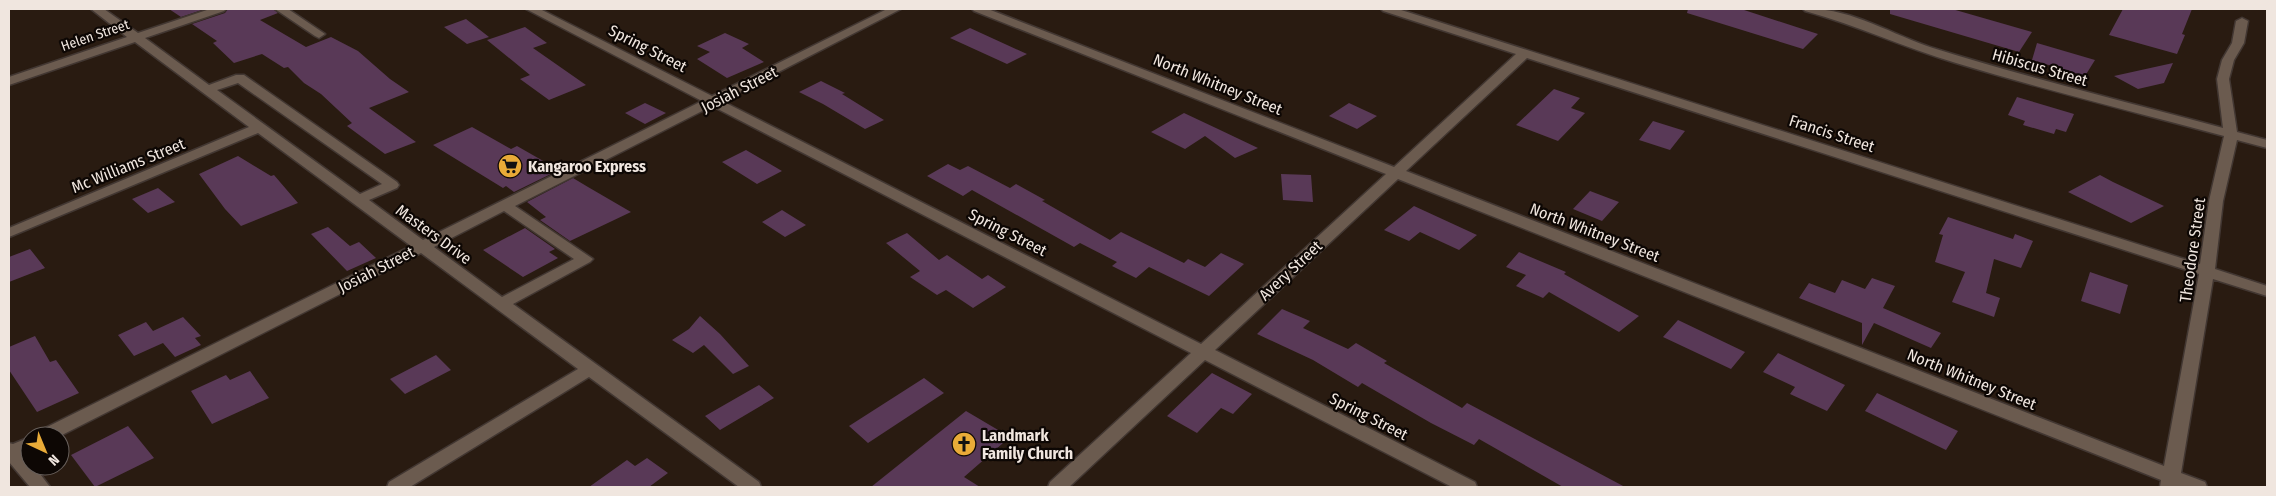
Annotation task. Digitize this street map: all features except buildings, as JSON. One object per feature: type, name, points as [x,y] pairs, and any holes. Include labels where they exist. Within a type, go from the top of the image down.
[{"type":"street","name":"Masters Drive","points":[[97,9],[752,487]]},
{"type":"street","name":"Helen Street","points":[[9,81],[220,9]]},
{"type":"street","points":[[281,9],[319,34]]},
{"type":"street","name":"Spring Street","points":[[532,9],[1468,487]]},
{"type":"street","name":"Josiah Street","points":[[65,426],[504,205],[714,102],[896,9]]},
{"type":"street","name":"North Whitney Street","points":[[978,9],[1396,173],[2170,482],[2198,487]]},
{"type":"street","name":"Francis Street","points":[[1387,9],[2267,291]]},
{"type":"street","name":"Hibiscus Street","points":[[1809,9],[1844,18],[1907,44],[1970,64],[2267,144]]},
{"type":"street","name":"Theodore Street","points":[[2170,482],[2207,272],[2216,201],[2231,135],[2223,79],[2228,60],[2238,43],[2242,21]]},
{"type":"street","name":"Avery Street","points":[[1065,485],[1202,352],[1524,54]]},
{"type":"street","points":[[208,90],[240,78],[392,185],[358,200]]},
{"type":"street","name":"Mc Williams Street","points":[[9,233],[260,128]]},
{"type":"street","points":[[500,304],[585,259],[504,205]]},
{"type":"street","points":[[396,487],[590,369]]},
{"type":"street","points":[[10,452],[41,487]]},
{"type":"place","name":"Kangaroo Express","points":[[510,166]]},
{"type":"place","name":"Landmark Family Church","points":[[964,444]]}]
